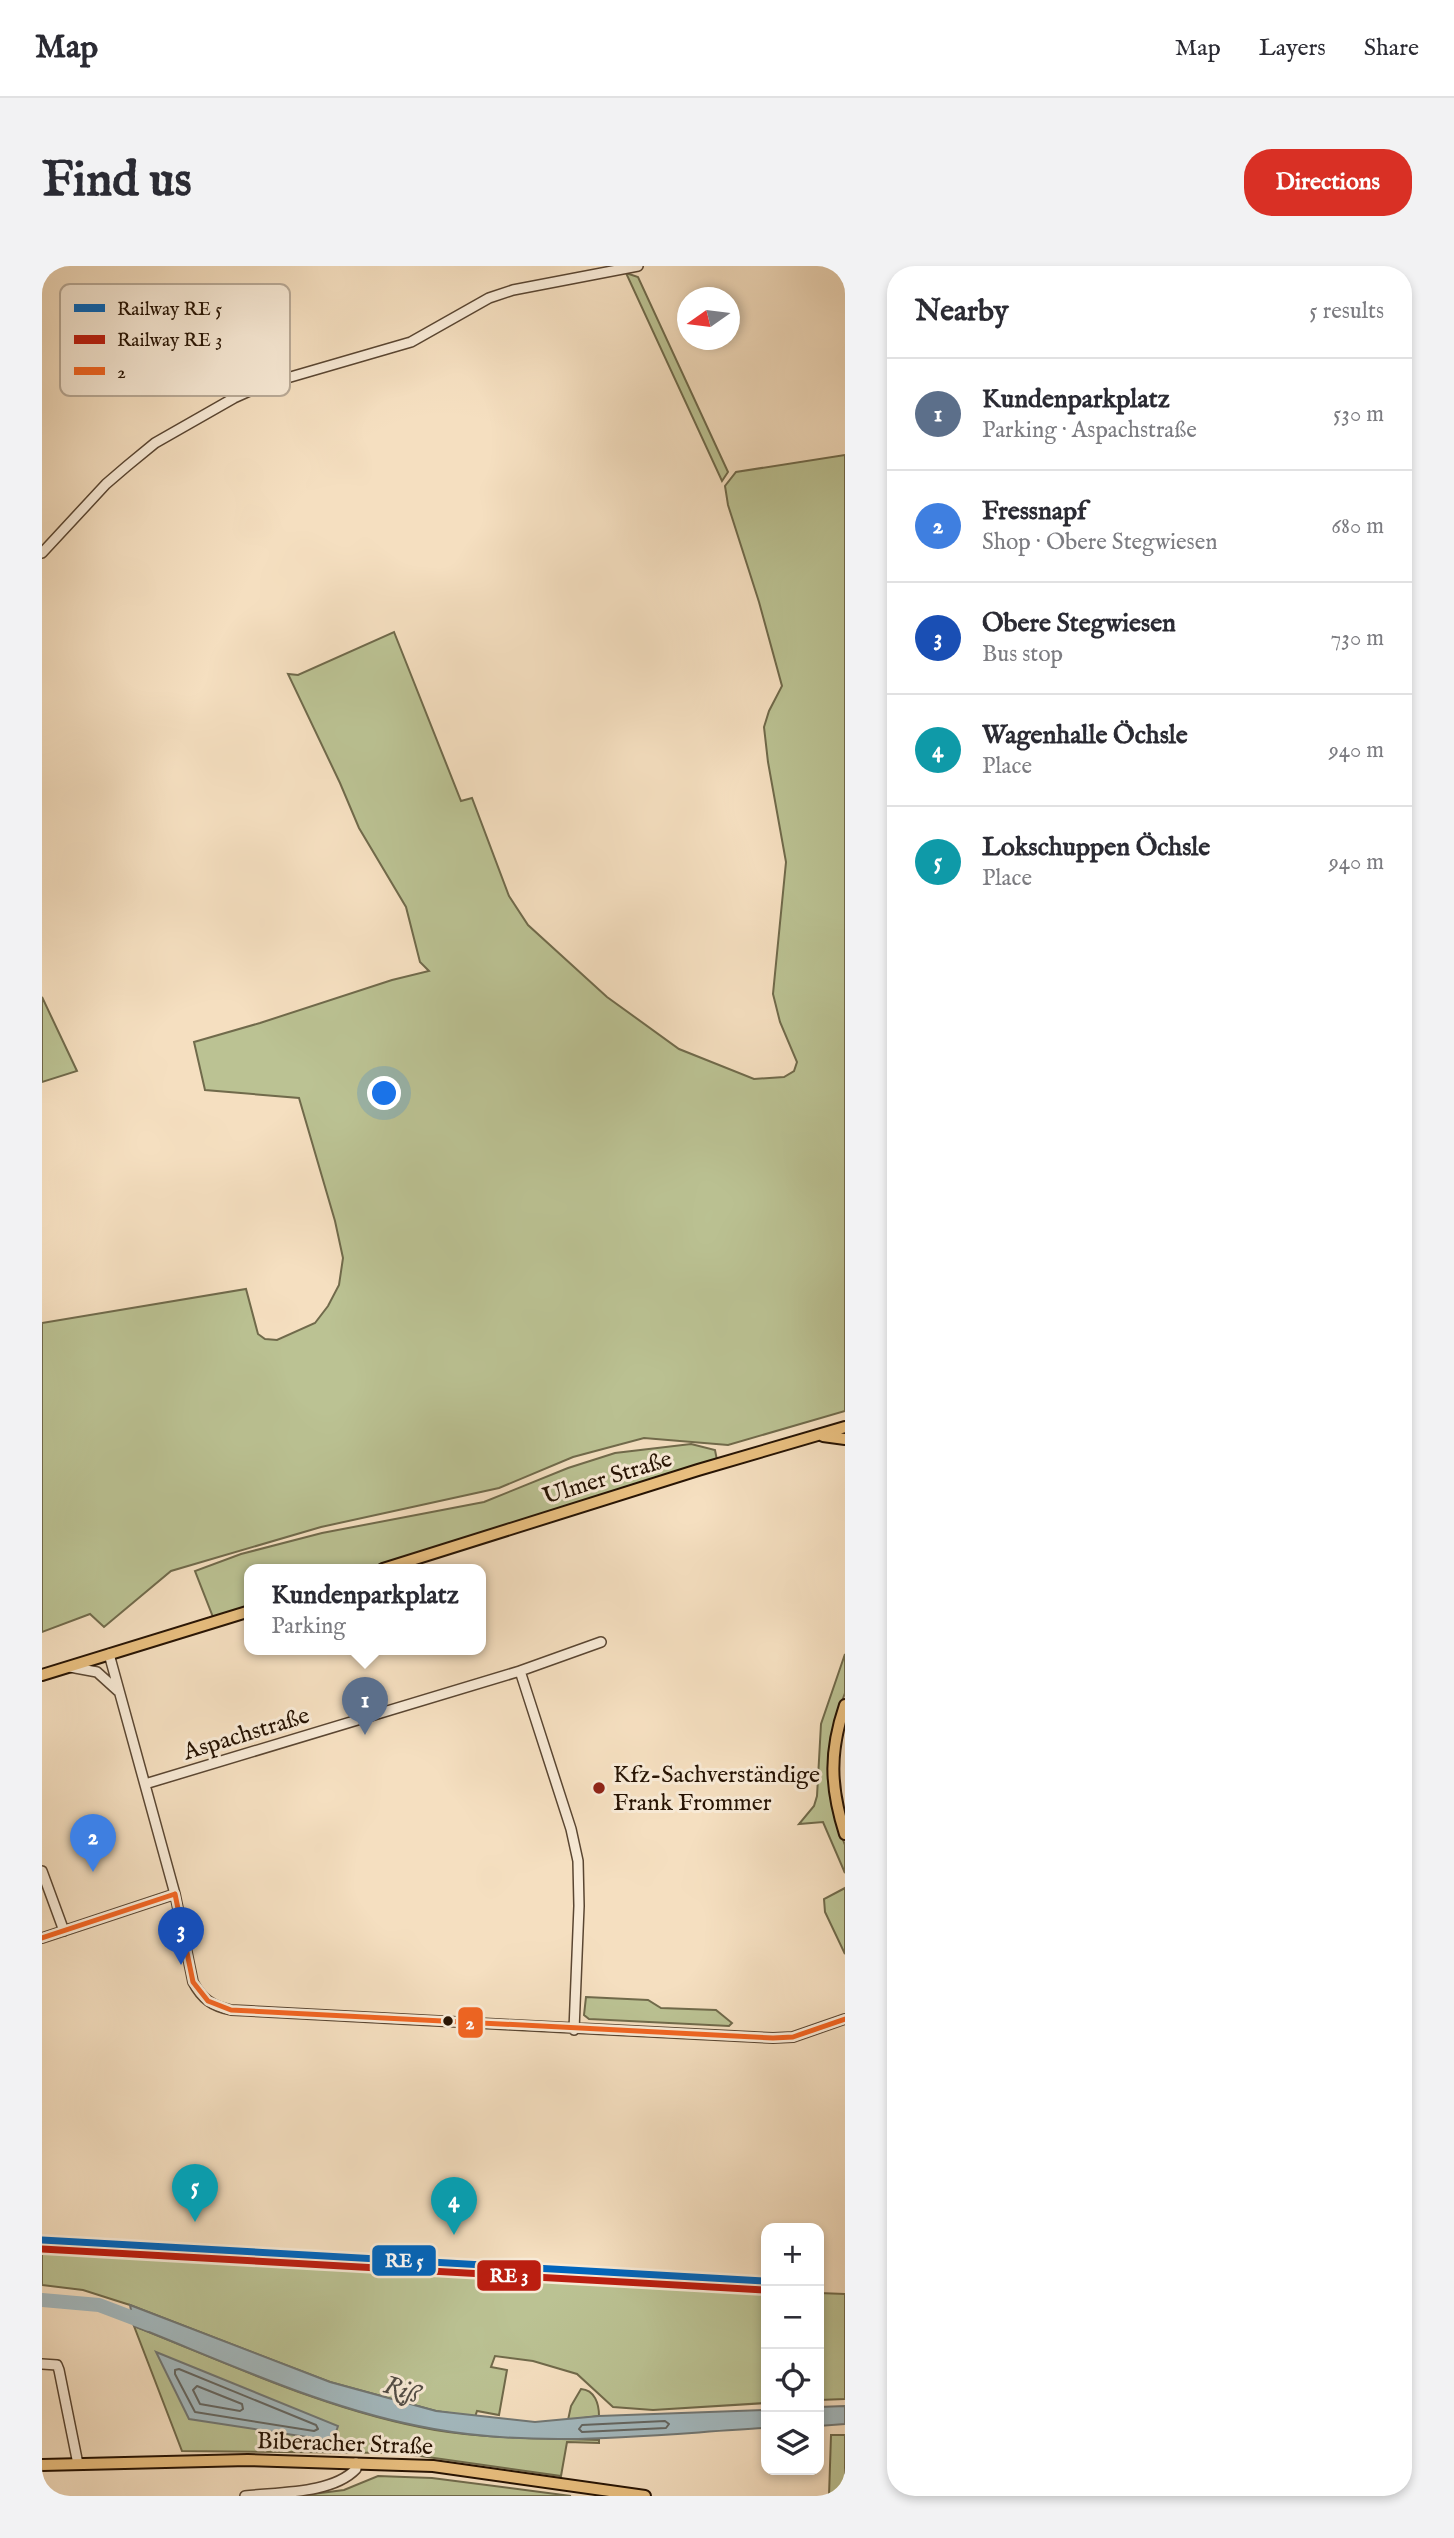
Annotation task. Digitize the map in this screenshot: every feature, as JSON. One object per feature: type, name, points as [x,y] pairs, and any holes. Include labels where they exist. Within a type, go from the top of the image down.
[{"type":"main road","name":"Ulmer Straße","points":[[399,1564],[845,1427]]},
{"type":"main road","points":[[820,1436],[845,1439]]},
{"type":"main road","points":[[42,1675],[244,1613]]},
{"type":"main road","points":[[845,1705],[835,1742],[833,1782],[845,1834]]},
{"type":"main road","name":"Biberacher Straße","points":[[42,2465],[248,2460],[433,2466],[645,2496]]},
{"type":"street","points":[[290,377],[411,342],[489,298],[513,290],[638,266]]},
{"type":"street","points":[[42,553],[99,491],[155,443],[238,396]]},
{"type":"street","name":"Aspachstraße","points":[[145,1784],[520,1671],[601,1642]]},
{"type":"street","points":[[109,1654],[175,1894],[193,1982],[200,1994],[217,2007],[574,2030],[773,2038],[793,2037],[845,2019]]},
{"type":"street","points":[[68,1667],[97,1672],[121,1694]]},
{"type":"street","points":[[520,1671],[571,1829],[578,1861],[574,2030]]},
{"type":"street","points":[[42,1871],[64,1931]]},
{"type":"street","points":[[42,1938],[175,1894]]},
{"type":"street","points":[[42,2364],[57,2365],[60,2370],[78,2464]]},
{"type":"street","points":[[245,2496],[337,2483],[349,2477],[356,2469],[356,2463]]},
{"type":"green space","points":[[626,273],[638,277],[728,472],[722,481]]},
{"type":"green space","points":[[845,455],[845,1411],[728,1445],[644,1438],[573,1457],[499,1488],[321,1527],[171,1571],[104,1627],[90,1614],[42,1632],[42,1323],[246,1289],[258,1334],[265,1339],[277,1340],[315,1323],[339,1285],[343,1258],[299,1098],[205,1090],[194,1042],[429,971],[420,962],[406,907],[359,828],[288,674],[298,675],[394,632],[461,801],[472,798],[509,896],[528,925],[607,997],[679,1049],[754,1079],[784,1077],[794,1071],[797,1062],[780,1022],[773,994],[786,862],[764,727],[782,686],[728,505],[725,486],[736,472]]},
{"type":"green space","points":[[42,997],[77,1071],[42,1082]]},
{"type":"green space","points":[[691,1444],[715,1450],[717,1460],[384,1564],[244,1564],[244,1608],[213,1617],[195,1571],[241,1554],[322,1533],[484,1502],[568,1468],[615,1453]]},
{"type":"green space","points":[[845,1654],[845,1693],[837,1715],[837,1824],[845,1845],[845,1873],[823,1822],[799,1824],[814,1806],[817,1796],[821,1724]]},
{"type":"green space","points":[[845,1888],[845,1954],[825,1912],[824,1899]]},
{"type":"green space","points":[[586,1997],[648,2000],[661,2008],[716,2010],[732,2023],[729,2026],[589,2019],[584,2015]]},
{"type":"green space","points":[[42,2249],[761,2291],[761,2403],[653,2410],[613,2407],[577,2374],[533,2361],[495,2356],[491,2367],[507,2370],[499,2415],[477,2411],[475,2417],[436,2411],[330,2382],[130,2305],[83,2290],[42,2285]]},
{"type":"green space","points":[[824,2293],[845,2294],[845,2399],[824,2400]]},
{"type":"green space","points":[[134,2326],[282,2386],[396,2422],[476,2435],[599,2440],[599,2443],[567,2442],[561,2476],[399,2453],[182,2451]]},
{"type":"green space","points":[[581,2389],[590,2392],[595,2398],[599,2416],[568,2420],[571,2406]]},
{"type":"green space","points":[[831,2435],[845,2435],[845,2496],[829,2496]]},
{"type":"green space","points":[[378,2476],[432,2478],[571,2496],[297,2496],[344,2490]]},
{"type":"water","points":[[130,2305],[330,2382],[436,2411],[535,2422],[599,2416],[761,2410],[761,2428],[558,2439],[475,2435],[434,2429],[395,2421],[319,2399],[134,2326]]},
{"type":"water","points":[[156,2352],[338,2426],[333,2441],[189,2419]]},
{"type":"water","points":[[845,2406],[845,2424],[824,2426],[824,2407]]},
{"type":"waterway","name":"Riß","points":[[42,2300],[99,2305],[149,2324]]},
{"type":"transit line","name":"2","points":[[175,1894],[193,1982],[208,2001],[231,2010],[773,2038],[793,2037],[845,2019]]},
{"type":"transit line","name":"2","points":[[42,1938],[175,1894]]},
{"type":"transit line","points":[[42,2240],[761,2281]]},
{"type":"transit line","points":[[42,2249],[761,2290]]},
{"type":"place","name":"Kundenparkplatz","points":[[365,1735]]},
{"type":"place","name":"Kfz-Sachverständige Frank Frommer","points":[[599,1788]]},
{"type":"place","name":"Fressnapf","points":[[93,1872]]},
{"type":"place","name":"Obere Stegwiesen","points":[[181,1965]]},
{"type":"place","name":"Lokschuppen Öchsle","points":[[195,2222]]},
{"type":"place","name":"Wagenhalle Öchsle","points":[[454,2235]]}]
